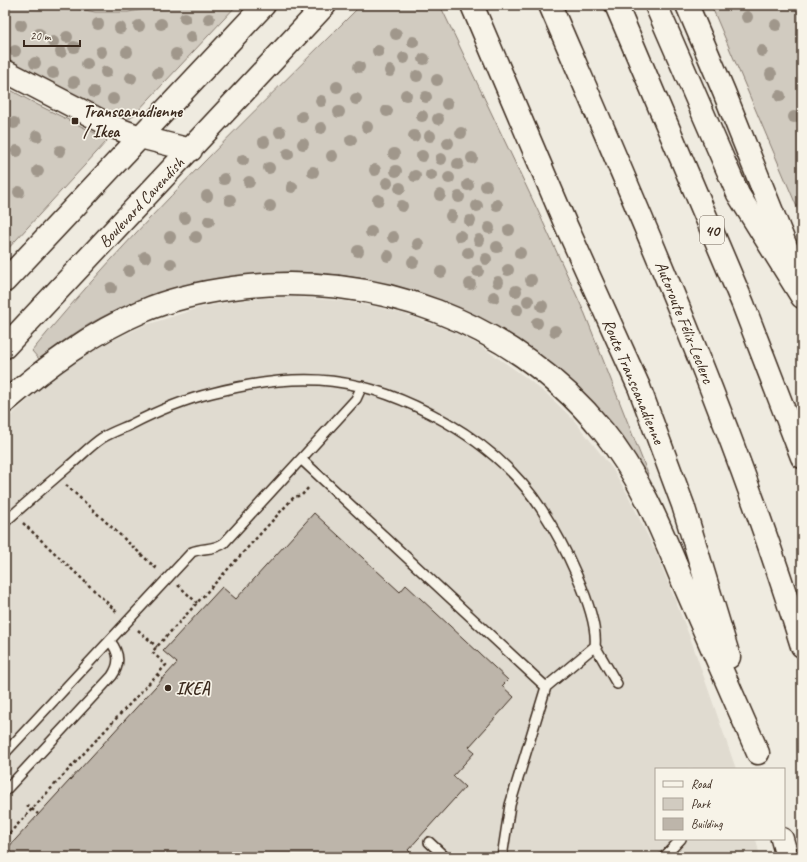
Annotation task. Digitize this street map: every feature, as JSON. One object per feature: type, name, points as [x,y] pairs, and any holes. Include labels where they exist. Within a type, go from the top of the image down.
[{"type":"main road","points":[[5,281],[264,5]]},
{"type":"main road","name":"Boulevard Cavendish","points":[[5,347],[191,150],[325,5]]},
{"type":"main road","name":"Route Transcanadienne","points":[[472,5],[564,223],[639,387],[664,451],[684,505],[761,761]]},
{"type":"main road","name":"Autoroute Félix-Leclerc","points":[[550,5],[703,364],[761,520],[802,646]]},
{"type":"main road","name":"40","points":[[616,5],[743,304],[802,457]]},
{"type":"main road","points":[[656,5],[738,194],[802,297]]},
{"type":"main road","points":[[687,5],[724,92],[802,287]]},
{"type":"main road","points":[[5,72],[88,115],[140,137],[191,150]]},
{"type":"main road","points":[[5,402],[54,363],[94,336],[144,310],[202,293],[251,285],[282,283],[339,286],[401,299],[454,318],[506,345],[543,372],[582,407],[603,431],[619,453],[648,502],[761,761]]},
{"type":"main road","points":[[782,840],[787,857]]},
{"type":"lane","points":[[5,522],[102,438],[180,401],[262,381],[289,379],[333,381],[362,386],[404,400],[459,430],[503,464],[522,484],[548,519],[566,554],[580,585],[594,624],[596,638],[595,646],[618,684]]},
{"type":"lane","points":[[5,753],[192,552],[198,549],[213,549],[224,543],[356,398],[362,386]]},
{"type":"lane","points":[[301,459],[546,687]]},
{"type":"lane","points":[[5,791],[112,676],[117,668],[118,653],[110,641]]},
{"type":"lane","points":[[502,857],[510,805],[546,687],[595,646]]},
{"type":"lane","points":[[664,857],[680,840]]},
{"type":"lane","points":[[429,842],[444,857]]},
{"type":"path","points":[[57,476],[161,573]]},
{"type":"path","points":[[5,838],[166,665],[152,652],[294,497],[302,495],[313,483]]},
{"type":"path","points":[[14,514],[121,616]]},
{"type":"path","points":[[178,585],[197,603]]},
{"type":"path","points":[[136,629],[157,647]]},
{"type":"path","points":[[157,674],[162,679]]},
{"type":"path","points":[[27,805],[38,814]]},
{"type":"shaded area","points":[[293,297],[344,301],[404,314],[453,332],[479,345],[524,376],[549,396],[573,419],[612,468],[627,493],[658,557],[691,640],[736,768],[655,768],[655,840],[756,840],[760,857],[5,857],[5,421],[41,388],[71,365],[107,343],[143,326],[199,308],[228,302],[263,298]]},
{"type":"green space","points":[[5,5],[58,5],[95,12],[128,12],[170,5],[237,5],[135,114],[131,118],[126,118],[125,121],[5,61]]},
{"type":"green space","points":[[361,5],[440,5],[538,211],[585,314],[648,474],[645,475],[537,355],[505,334],[471,315],[436,300],[400,288],[362,279],[324,274],[285,272],[247,275],[224,279],[150,298],[112,312],[86,326],[39,359],[32,351],[110,261],[151,217],[234,131]]},
{"type":"green space","points":[[711,5],[802,5],[802,219]]},
{"type":"green space","points":[[5,87],[105,138],[107,141],[5,252]]},
{"type":"building","points":[[314,513],[400,592],[406,585],[508,680],[502,686],[514,697],[469,747],[475,752],[453,776],[465,787],[408,850],[415,857],[5,857],[5,851],[177,663],[163,651],[222,587],[236,599]]},
{"type":"place","name":"Transcanadienne / Ikea","points":[[75,121]]},
{"type":"place","name":"IKEA","points":[[168,688]]}]
